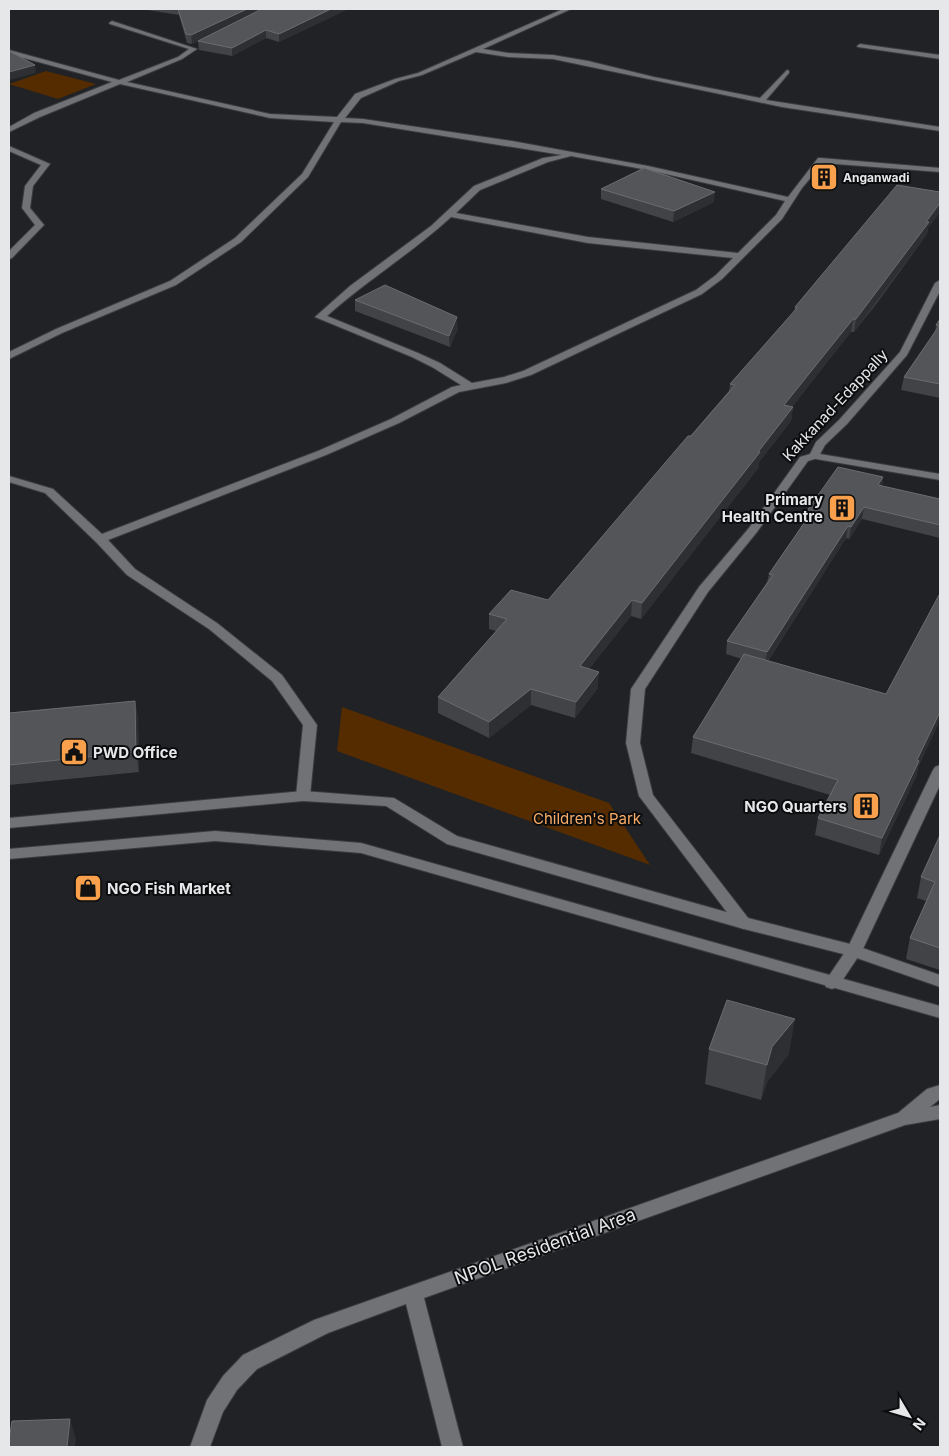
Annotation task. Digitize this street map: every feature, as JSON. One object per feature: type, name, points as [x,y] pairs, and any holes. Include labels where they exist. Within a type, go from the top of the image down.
[{"type":"street","points":[[9,356],[59,331],[173,283],[238,240],[304,175],[339,120],[358,96],[397,80],[420,74],[568,9]]},
{"type":"street","points":[[112,24],[193,48]]},
{"type":"street","points":[[9,130],[37,115],[180,58],[192,51],[193,48],[204,43]]},
{"type":"street","points":[[860,46],[940,56]]},
{"type":"street","points":[[458,47],[508,54],[553,57],[588,63],[654,80],[761,101],[940,129]]},
{"type":"street","points":[[9,52],[119,82],[270,116],[363,121],[512,143],[648,168],[790,200]]},
{"type":"street","points":[[761,101],[787,72]]},
{"type":"street","points":[[9,148],[46,164],[28,186],[26,208],[40,225],[9,256]]},
{"type":"street","points":[[469,386],[436,365],[320,317],[450,214],[477,188],[546,160],[578,155]]},
{"type":"street","points":[[100,539],[322,453],[395,421],[456,389],[506,380],[527,373],[604,335],[674,305],[699,292],[719,277],[779,217],[821,160],[940,170]]},
{"type":"street","points":[[450,214],[588,240],[740,256]]},
{"type":"street","name":"Kakkanad-Edappally","points":[[744,923],[646,796],[633,743],[638,690],[703,590],[753,530],[804,459],[814,456],[820,444],[843,422],[860,400],[904,353],[940,283]]},
{"type":"street","points":[[814,456],[940,478]]},
{"type":"street","points":[[9,480],[49,491],[100,539],[131,572],[213,626],[277,678],[310,725],[303,796]]},
{"type":"street","points":[[832,982],[854,951],[940,770]]},
{"type":"street","points":[[9,823],[303,796],[389,801],[452,840],[744,923],[854,951],[940,981]]},
{"type":"street","points":[[9,854],[215,836],[361,848],[940,1012]]},
{"type":"street","points":[[904,1118],[934,1094],[940,1092]]},
{"type":"street","name":"NPOL Residential Area","points":[[200,1447],[214,1407],[230,1383],[250,1362],[321,1326],[904,1118],[940,1112]]},
{"type":"street","points":[[412,1294],[453,1447]]},
{"type":"green space","points":[[46,71],[96,84],[58,99],[9,84]]},
{"type":"green space","name":"Children's Park","points":[[342,707],[609,803],[650,865],[337,751]]},
{"type":"building","points":[[178,9],[247,9],[191,35],[186,34]]},
{"type":"building","points":[[261,9],[331,9],[279,34],[266,30],[232,48],[198,41],[258,11]]},
{"type":"building","points":[[9,51],[35,65],[9,72]]},
{"type":"building","points":[[644,168],[715,192],[674,211],[601,189]]},
{"type":"building","points":[[897,185],[940,192],[940,203],[926,222],[929,222],[856,319],[853,319],[784,405],[793,407],[642,603],[632,600],[580,666],[599,672],[576,702],[531,689],[489,722],[438,697],[507,619],[489,614],[511,590],[548,600],[688,436],[691,436],[735,385],[730,384],[797,308],[795,307]]},
{"type":"building","points":[[385,285],[457,317],[449,336],[355,300]]},
{"type":"building","points":[[940,319],[940,384],[904,377],[939,326],[936,325]]},
{"type":"building","points":[[838,467],[883,477],[878,485],[940,499],[940,525],[864,507],[851,527],[848,526],[767,652],[727,641],[773,575],[769,574],[809,516],[804,515]]},
{"type":"building","points":[[939,595],[940,712],[882,838],[818,818],[838,780],[693,737],[744,654],[886,694]]},
{"type":"building","points":[[135,701],[136,752],[9,765],[9,713]]},
{"type":"building","points":[[940,835],[940,948],[910,938],[935,882],[921,877]]},
{"type":"building","points":[[727,1000],[795,1019],[772,1047],[767,1065],[709,1049]]},
{"type":"building","points":[[70,1419],[67,1447],[9,1447],[12,1421]]},
{"type":"place","name":"Anganwadi","points":[[824,177]]},
{"type":"place","name":"Primary Health Centre","points":[[842,508]]},
{"type":"place","name":"PWD Office","points":[[74,752]]},
{"type":"place","name":"NGO Quarters","points":[[866,806]]},
{"type":"place","name":"NGO Fish Market","points":[[88,888]]}]
